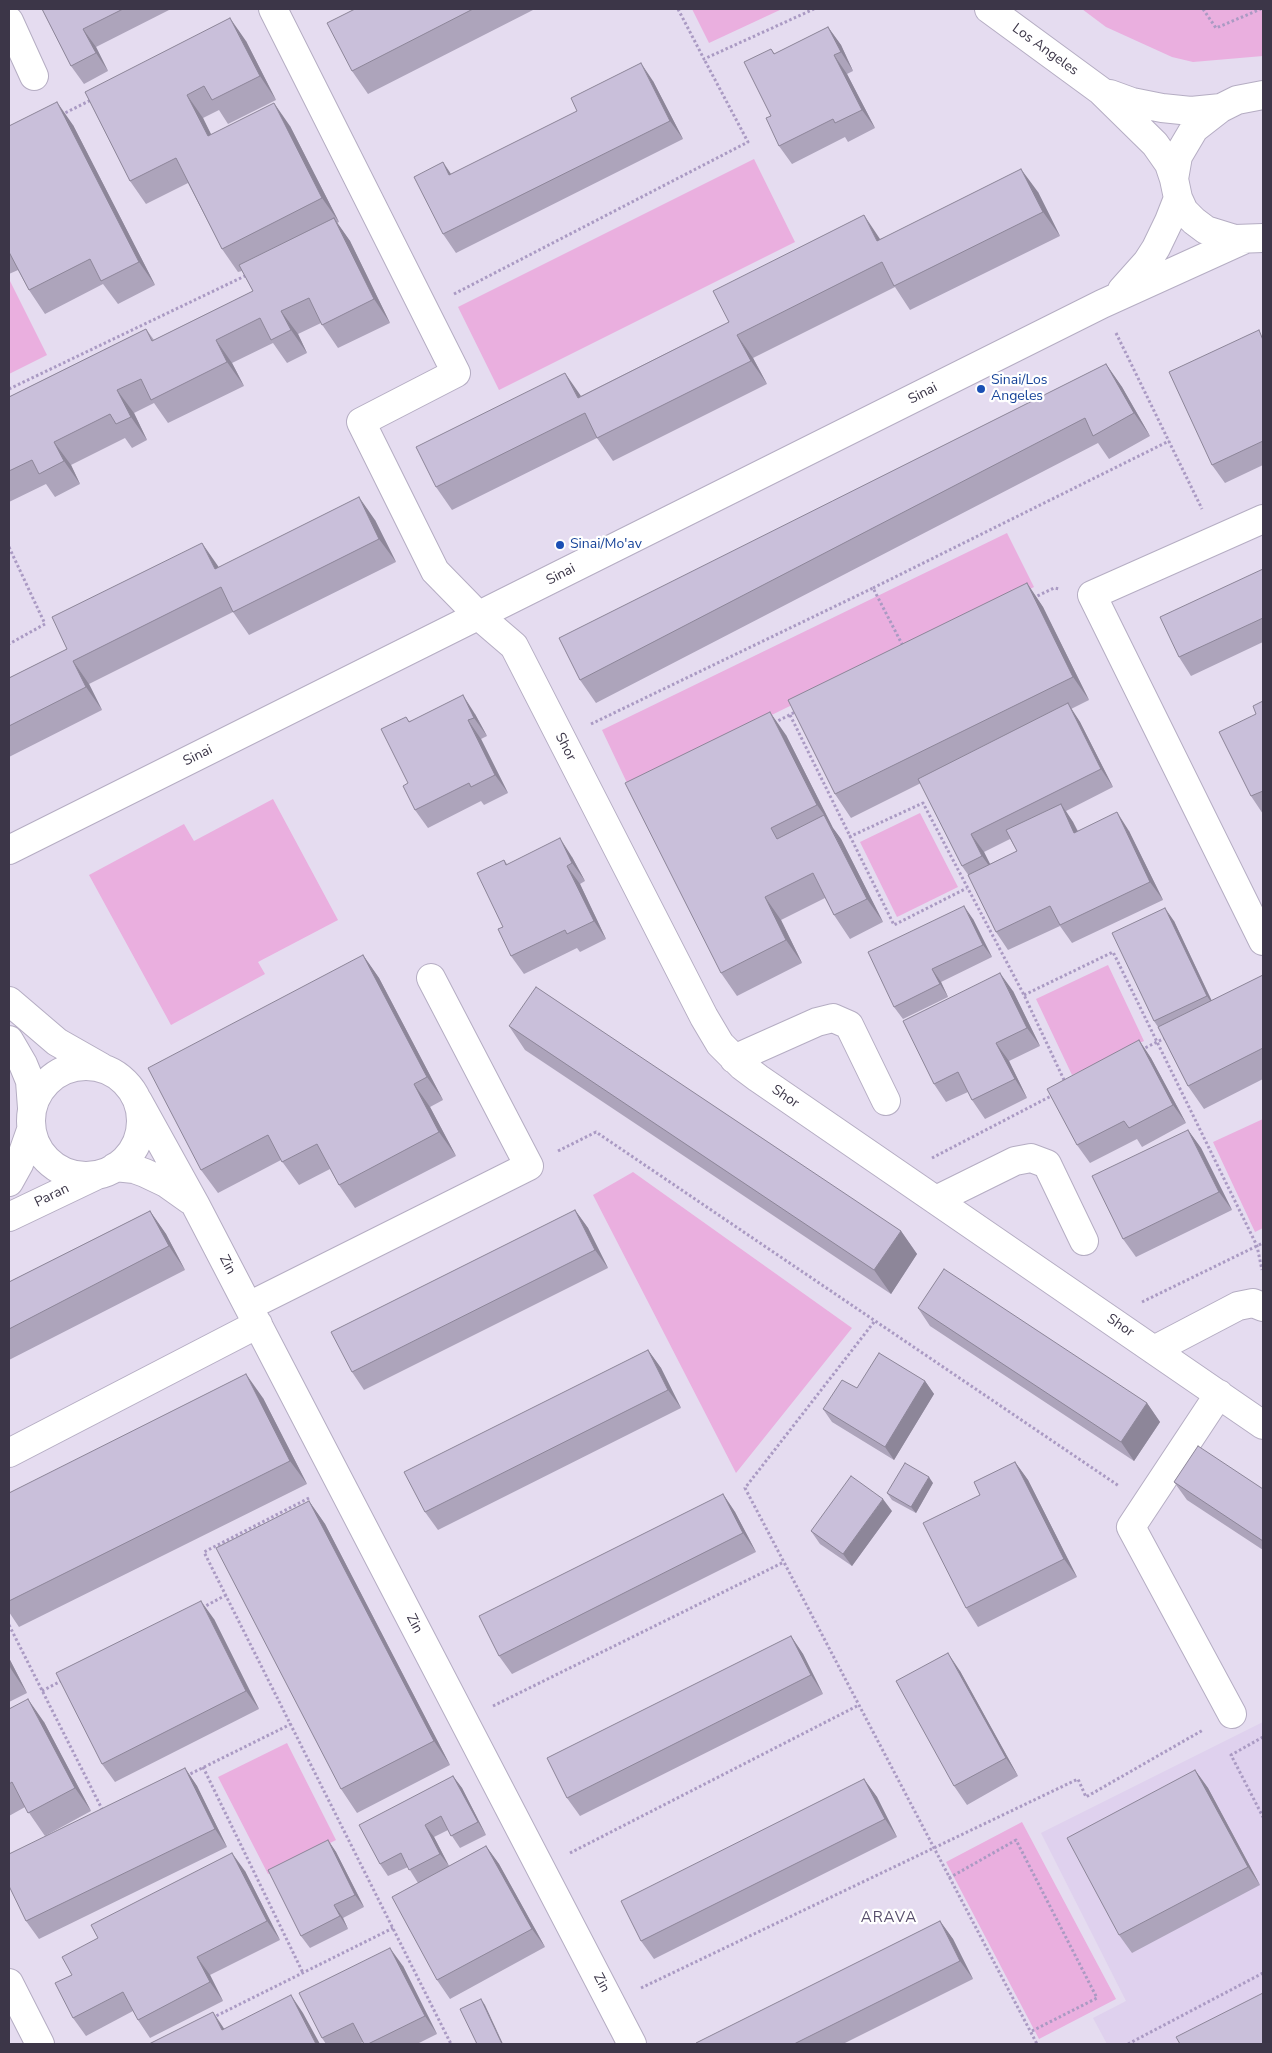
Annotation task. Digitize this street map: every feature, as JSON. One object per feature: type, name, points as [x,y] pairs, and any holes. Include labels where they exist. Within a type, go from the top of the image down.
[{"type":"street","points":[[273,9],[424,310]]},
{"type":"street","name":"Los Angeles","points":[[989,9],[1101,90],[1156,144],[1169,164],[1184,211],[1194,221],[1206,230],[1220,236],[1253,239]]},
{"type":"street","points":[[9,21],[34,76]]},
{"type":"street","name":"Los Angeles","points":[[1101,90],[1132,102],[1162,108],[1191,110],[1220,108]]},
{"type":"street","points":[[1220,108],[1237,100],[1263,95]]},
{"type":"street","name":"Sinai","points":[[1107,302],[1147,262],[1163,235],[1176,188],[1178,156],[1194,129],[1220,108]]},
{"type":"street","name":"Sinai","points":[[9,850],[1107,302],[1253,239]]},
{"type":"street","name":"Shor","points":[[424,310],[456,373],[361,422],[435,570],[479,616],[514,646],[704,1017],[720,1044],[734,1059],[758,1078],[1263,1425]]},
{"type":"street","points":[[1263,518],[1092,595],[1263,942]]},
{"type":"street","points":[[9,1453],[253,1315],[529,1166],[431,978]]},
{"type":"street","points":[[9,1001],[57,1042],[119,1076],[126,1083],[138,1101],[142,1122],[138,1139],[131,1153],[105,1171],[73,1175],[53,1165],[39,1150],[32,1119],[30,1081],[9,1040]]},
{"type":"street","points":[[734,1059],[817,1022],[833,1018],[849,1025],[886,1101]]},
{"type":"street","points":[[9,1182],[19,1164],[41,1088],[56,1074],[76,1066],[104,1068]]},
{"type":"street","name":"Zin","points":[[138,1101],[195,1204],[632,2044]]},
{"type":"street","points":[[936,1200],[1015,1161],[1031,1158],[1047,1164],[1084,1240]]},
{"type":"street","name":"Zin","points":[[105,1171],[134,1169],[176,1190],[195,1204]]},
{"type":"street","name":"Paran","points":[[9,1217],[105,1171]]},
{"type":"street","points":[[1154,1350],[1238,1306],[1254,1303],[1263,1307]]},
{"type":"street","points":[[1219,1394],[1131,1526],[1232,1714]]},
{"type":"street","points":[[9,1983],[40,2044]]},
{"type":"path","points":[[424,310],[748,142],[678,9]]},
{"type":"path","points":[[704,59],[814,9]]},
{"type":"path","points":[[1203,9],[1216,28],[1261,9]]},
{"type":"path","points":[[53,119],[97,97]]},
{"type":"path","points":[[9,389],[250,274]]},
{"type":"path","points":[[1107,302],[1168,442],[1216,539]]},
{"type":"path","points":[[561,739],[1168,442]]},
{"type":"path","points":[[9,547],[45,624],[9,644]]},
{"type":"path","points":[[873,588],[905,649]]},
{"type":"path","points":[[1028,600],[1054,588],[1092,595]]},
{"type":"path","points":[[773,724],[798,710]]},
{"type":"path","points":[[790,714],[894,925],[967,888]]},
{"type":"path","points":[[849,837],[922,803],[1024,995],[1067,1087]]},
{"type":"path","points":[[1024,995],[1112,952],[1257,1246],[1263,1276]]},
{"type":"path","points":[[1133,1054],[1175,1033]]},
{"type":"path","points":[[899,1176],[1058,1092]]},
{"type":"path","points":[[529,1166],[596,1132],[874,1322],[1146,1504]]},
{"type":"path","points":[[1107,1318],[1263,1243]]},
{"type":"path","points":[[874,1322],[746,1488],[1037,2044]]},
{"type":"path","points":[[340,1482],[204,1552],[451,2044]]},
{"type":"path","points":[[464,1720],[784,1562]]},
{"type":"path","points":[[200,1609],[226,1595]]},
{"type":"path","points":[[9,1625],[106,1816]]},
{"type":"path","points":[[42,1691],[68,1677]]},
{"type":"path","points":[[540,1868],[859,1705]]},
{"type":"path","points":[[611,2003],[1078,1778],[1086,1797],[1232,1714]]},
{"type":"path","points":[[185,1776],[291,1724]]},
{"type":"path","points":[[1263,1737],[1231,1755],[1263,1817]]},
{"type":"path","points":[[203,1767],[303,1973]]},
{"type":"path","points":[[949,1878],[1016,1840],[1097,1998],[1030,2032]]},
{"type":"path","points":[[210,2019],[393,1928]]},
{"type":"path","points":[[1128,2044],[1263,1973]]},
{"type":"shaded area","points":[[9,9],[1263,9],[1263,2044],[9,2044]]},
{"type":"shaded area","points":[[692,9],[782,9],[709,43]]},
{"type":"shaded area","points":[[1082,9],[1263,9],[1263,56],[1193,62],[1172,57],[1106,27]]},
{"type":"shaded area","points":[[754,159],[795,242],[499,390],[458,307]]},
{"type":"shaded area","points":[[9,279],[47,355],[9,374]]},
{"type":"shaded area","points":[[1007,533],[1034,587],[628,785],[602,730]]},
{"type":"shaded area","points":[[273,799],[338,920],[258,962],[265,974],[171,1025],[89,875],[184,824],[194,841]]},
{"type":"shaded area","points":[[920,813],[958,887],[897,917],[860,842]]},
{"type":"shaded area","points":[[1108,965],[1144,1041],[1072,1075],[1036,999]]},
{"type":"shaded area","points":[[1263,1119],[1263,1228],[1255,1232],[1213,1142]]},
{"type":"shaded area","points":[[633,1172],[852,1328],[736,1473],[593,1195]]},
{"type":"shaded area","points":[[1263,1722],[1263,2044],[1107,2044],[1093,2018],[1126,2001],[1041,1833]]},
{"type":"shaded area","points":[[287,1743],[336,1840],[268,1874],[218,1777]]},
{"type":"shaded area","points":[[1022,1822],[1116,1999],[1039,2039],[946,1862]]},
{"type":"building","points":[[42,9],[123,9],[83,29],[96,53],[71,66]]},
{"type":"building","points":[[355,9],[473,9],[352,71],[327,23]]},
{"type":"building","points":[[230,18],[260,76],[212,100],[204,86],[187,95],[208,136],[274,103],[322,198],[222,249],[176,158],[130,181],[85,92]]},
{"type":"building","points":[[828,27],[841,52],[834,55],[862,110],[835,123],[833,119],[779,146],[766,118],[771,116],[744,62],[771,49],[774,54]]},
{"type":"building","points":[[641,63],[670,121],[443,234],[414,177],[443,162],[449,175],[577,111],[571,98]]},
{"type":"building","points":[[57,102],[139,262],[101,281],[90,259],[29,290],[9,252],[9,126]]},
{"type":"building","points":[[1021,169],[1043,212],[894,286],[882,262],[737,335],[751,361],[597,438],[585,413],[436,487],[416,447],[565,373],[578,398],[729,322],[713,291],[864,215],[877,241]]},
{"type":"building","points":[[334,218],[374,299],[322,325],[309,298],[281,311],[291,330],[271,340],[260,318],[216,340],[227,362],[151,400],[141,379],[117,390],[131,417],[116,424],[110,414],[54,442],[64,461],[39,474],[32,460],[9,471],[9,397],[146,329],[152,341],[253,291],[239,265]]},
{"type":"building","points":[[1259,330],[1263,340],[1263,441],[1212,465],[1169,372]]},
{"type":"building","points":[[1106,364],[1134,413],[1093,436],[1085,418],[580,680],[559,638]]},
{"type":"building","points":[[359,497],[379,539],[233,612],[221,587],[73,661],[86,687],[9,726],[9,678],[67,649],[52,617],[202,543],[215,569]]},
{"type":"building","points":[[1263,569],[1263,618],[1179,657],[1160,617]]},
{"type":"building","points":[[1027,583],[1073,677],[835,794],[788,700]]},
{"type":"building","points":[[463,695],[474,718],[468,720],[495,775],[471,787],[469,783],[415,810],[403,786],[408,783],[381,729],[406,717],[409,722]]},
{"type":"building","points":[[1263,701],[1263,791],[1251,796],[1219,732],[1256,714],[1253,706]]},
{"type":"building","points":[[1068,703],[1101,769],[971,834],[982,856],[962,866],[918,779]]},
{"type":"building","points":[[770,712],[817,805],[771,828],[777,839],[824,815],[867,899],[834,915],[813,873],[765,897],[786,940],[721,973],[625,783]]},
{"type":"building","points":[[1061,804],[1074,833],[1117,812],[1150,882],[1060,925],[1050,906],[996,932],[968,875],[1017,851],[1006,830]]},
{"type":"building","points":[[560,838],[572,863],[567,866],[594,921],[567,934],[565,930],[511,956],[498,929],[503,927],[477,873],[504,860],[506,865]]},
{"type":"building","points":[[964,906],[983,945],[932,969],[940,984],[894,1007],[868,952]]},
{"type":"building","points":[[1165,908],[1207,996],[1154,1021],[1112,933]]},
{"type":"building","points":[[363,955],[427,1077],[414,1084],[439,1132],[339,1185],[317,1144],[282,1162],[268,1135],[201,1170],[148,1068]]},
{"type":"building","points":[[1000,973],[1027,1028],[996,1043],[1015,1079],[972,1100],[958,1072],[934,1084],[903,1021]]},
{"type":"building","points":[[1263,975],[1263,1048],[1188,1086],[1158,1027]]},
{"type":"building","points":[[536,987],[901,1231],[874,1270],[509,1026]]},
{"type":"building","points":[[1139,1040],[1173,1105],[1129,1128],[1124,1121],[1077,1145],[1047,1089]]},
{"type":"building","points":[[1188,1130],[1219,1192],[1123,1239],[1092,1176]]},
{"type":"building","points":[[575,1210],[595,1250],[352,1372],[331,1332]]},
{"type":"building","points":[[150,1211],[169,1246],[9,1329],[9,1282]]},
{"type":"building","points":[[944,1269],[1147,1403],[1121,1442],[918,1308]]},
{"type":"building","points":[[648,1350],[668,1390],[425,1512],[404,1472]]},
{"type":"building","points":[[879,1353],[925,1381],[885,1447],[823,1409],[842,1380],[857,1388]]},
{"type":"building","points":[[246,1374],[290,1461],[9,1601],[9,1493]]},
{"type":"building","points":[[1198,1446],[1263,1489],[1263,1541],[1174,1482]]},
{"type":"building","points":[[1015,1462],[1064,1559],[966,1608],[923,1523],[980,1495],[974,1482]]},
{"type":"building","points":[[905,1463],[929,1477],[911,1507],[887,1493]]},
{"type":"building","points":[[851,1476],[883,1499],[843,1554],[811,1531]]},
{"type":"building","points":[[723,1494],[743,1533],[499,1656],[479,1616]]},
{"type":"building","points":[[309,1501],[434,1741],[341,1789],[216,1548]]},
{"type":"building","points":[[201,1601],[246,1691],[102,1764],[56,1673]]},
{"type":"building","points":[[791,1636],[811,1675],[567,1798],[547,1758]]},
{"type":"building","points":[[948,1653],[1006,1758],[954,1786],[896,1681]]},
{"type":"building","points":[[28,1699],[75,1788],[28,1813],[12,1782],[9,1784],[9,1709]]},
{"type":"building","points":[[185,1768],[215,1829],[26,1921],[9,1886],[9,1854]]},
{"type":"building","points":[[1195,1770],[1248,1867],[1119,1935],[1067,1838]]},
{"type":"building","points":[[453,1776],[478,1822],[451,1836],[441,1816],[425,1825],[440,1854],[409,1870],[401,1853],[380,1864],[359,1825]]},
{"type":"building","points":[[864,1779],[885,1819],[641,1941],[621,1901]]},
{"type":"building","points":[[328,1840],[355,1895],[334,1905],[340,1916],[301,1936],[268,1870]]},
{"type":"building","points":[[486,1846],[532,1929],[437,1980],[392,1897]]},
{"type":"building","points":[[232,1853],[267,1921],[197,1957],[210,1982],[138,2020],[123,1992],[73,2018],[55,1983],[72,1975],[62,1957],[98,1938],[91,1925]]},
{"type":"building","points":[[940,1921],[960,1961],[794,2044],[696,2043]]},
{"type":"building","points":[[390,1948],[425,2016],[368,2044],[364,2044],[353,2023],[322,2038],[299,1993]]},
{"type":"building","points":[[1263,1993],[1263,2044],[1180,2044],[1176,2037]]},
{"type":"building","points":[[291,1995],[316,2044],[149,2044],[213,2012],[222,2030]]},
{"type":"building","points":[[481,1999],[502,2044],[477,2044],[460,2009]]},
{"type":"place","name":"Sinai/Los Angeles","points":[[981,389]]},
{"type":"place","name":"Sinai/Mo'av","points":[[560,545]]},
{"type":"district","name":"ARAVA","points":[[889,1918]]}]
